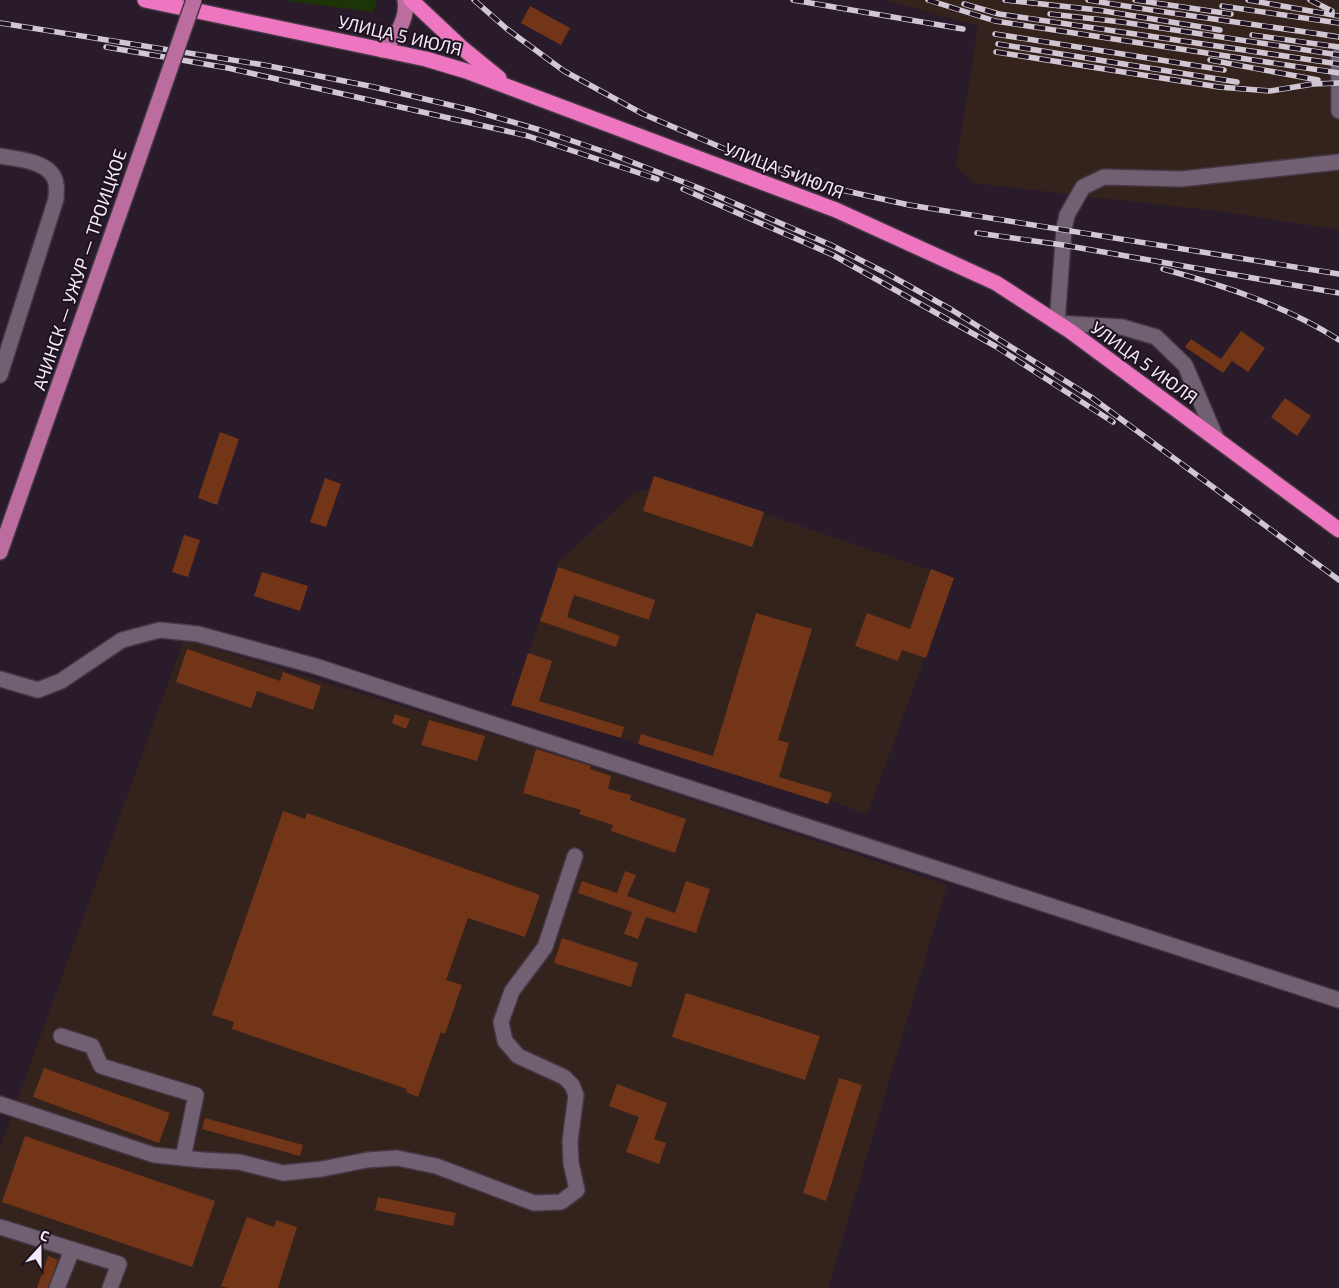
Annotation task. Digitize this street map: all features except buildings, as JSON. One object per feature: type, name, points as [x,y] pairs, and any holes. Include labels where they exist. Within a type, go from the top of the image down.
[{"type":"highway","name":"УЛИЦА 5 ИЮЛЯ","points":[[145,0],[446,64],[836,210],[996,283],[1057,323],[1339,530]]},
{"type":"highway","points":[[411,0],[461,47],[515,89]]},
{"type":"main road","name":"АЧИНСК — УЖУР — ТРОИЦКОЕ","points":[[0,552],[194,0]]},
{"type":"main road","points":[[382,50],[394,39],[400,29],[404,18],[405,0]]},
{"type":"street","points":[[1339,55],[1339,111]]},
{"type":"street","points":[[0,156],[27,160],[40,165],[52,174],[56,183],[56,199],[0,374]]},
{"type":"street","points":[[1217,440],[1186,365],[1156,337],[1122,327],[1057,323],[1064,229],[1067,215],[1083,187],[1104,177],[1181,178],[1339,162]]},
{"type":"street","points":[[0,680],[38,690],[61,681],[122,640],[160,630],[198,634],[315,666],[1339,1000]]},
{"type":"street","points":[[0,1104],[154,1155],[239,1162],[283,1173],[322,1169],[366,1160],[397,1158],[436,1166],[534,1203],[561,1202],[577,1190],[571,1163],[570,1141],[576,1095],[572,1085],[564,1077],[518,1056],[505,1041],[501,1022],[512,991],[545,948],[575,856]]},
{"type":"street","points":[[62,1036],[92,1046],[101,1066],[196,1095],[182,1158]]},
{"type":"street","points":[[0,1227],[119,1264],[110,1288]]},
{"type":"street","points":[[57,1288],[72,1250]]},
{"type":"shaded area","points":[[885,0],[1339,0],[1339,230],[1233,213],[973,183],[956,167],[978,26]]},
{"type":"shaded area","points":[[654,476],[954,578],[867,815],[830,800],[828,804],[511,705],[558,567],[556,564],[633,494],[650,488]]},
{"type":"shaded area","points":[[184,639],[537,748],[947,885],[828,1288],[0,1288],[0,1148]]},
{"type":"green space","points":[[282,0],[377,0],[373,12]]},
{"type":"railway","points":[[474,0],[507,29],[564,71],[643,114],[739,155],[833,188],[909,205],[1339,274]]},
{"type":"railway","points":[[793,0],[963,29]]},
{"type":"railway","points":[[928,0],[995,21],[1339,73]]},
{"type":"railway","points":[[1005,0],[1098,10],[1220,30]]},
{"type":"railway","points":[[1088,0],[1339,37]]},
{"type":"railway","points":[[1135,0],[1231,14]]},
{"type":"railway","points":[[1248,0],[1339,16]]},
{"type":"railway","points":[[1310,0],[1332,11]]},
{"type":"railway","points":[[964,4],[999,14],[1339,64]]},
{"type":"railway","points":[[1222,6],[1339,23]]},
{"type":"railway","points":[[1050,14],[1122,22],[1339,55]]},
{"type":"railway","points":[[0,23],[264,65],[374,87],[471,110],[540,130],[611,154],[699,188],[831,245],[952,310],[1091,397],[1339,580]]},
{"type":"railway","points":[[995,34],[1224,70]]},
{"type":"railway","points":[[1252,35],[1339,47]]},
{"type":"railway","points":[[998,44],[1237,82]]},
{"type":"railway","points":[[106,47],[228,68],[528,136],[657,179]]},
{"type":"railway","points":[[996,52],[1219,87],[1270,91],[1313,84],[1339,83]]},
{"type":"railway","points":[[1210,60],[1318,80]]},
{"type":"railway","points":[[683,189],[833,255],[995,346],[1113,422]]},
{"type":"railway","points":[[977,233],[1063,245],[1339,293]]},
{"type":"railway","points":[[1163,269],[1254,298],[1298,317],[1339,340]]}]
